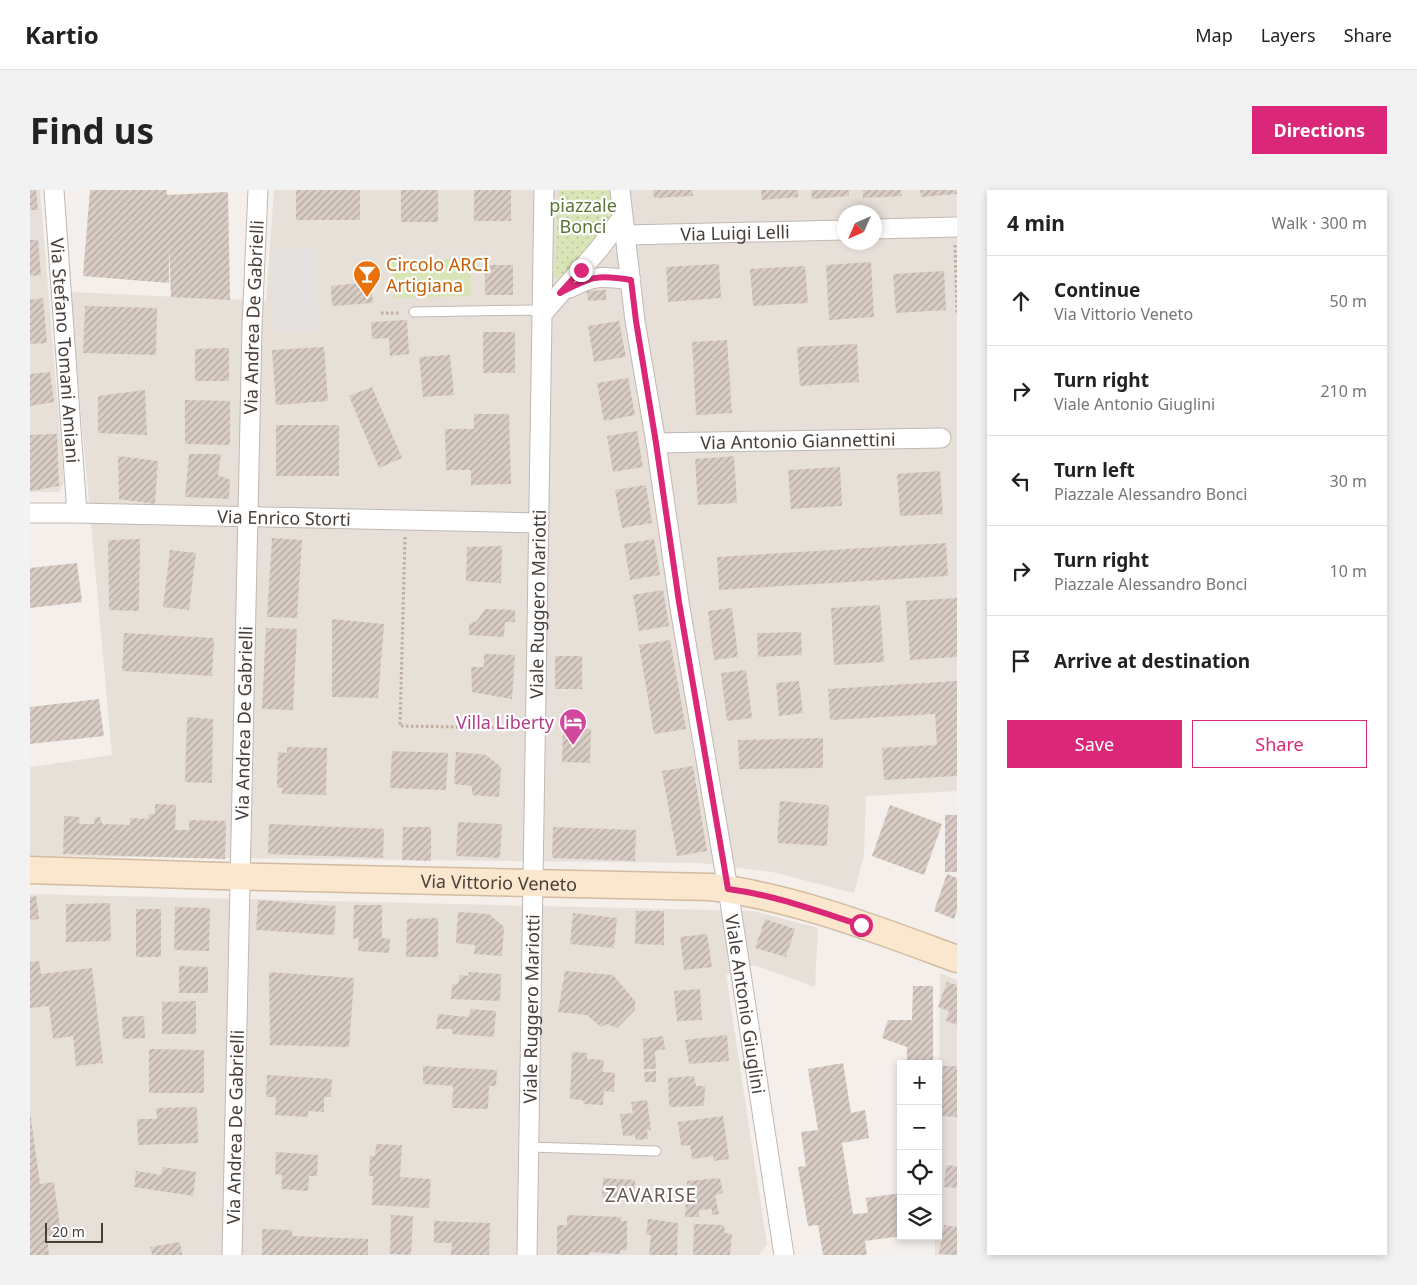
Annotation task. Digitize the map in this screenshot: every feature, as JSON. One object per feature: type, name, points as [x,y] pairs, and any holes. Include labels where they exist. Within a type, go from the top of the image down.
[{"type":"street","name":"Via Stefano Tomani Amiani","points":[[54,190],[77,513]]},
{"type":"street","name":"Via Andrea De Gabrielli","points":[[232,1255],[252,328],[258,190]]},
{"type":"street","name":"Viale Ruggero Mariotti","points":[[527,1255],[544,190]]},
{"type":"street","name":"Viale Antonio Giuglini","points":[[620,190],[636,321],[679,602],[728,889],[784,1255]]},
{"type":"street","points":[[543,313],[599,249],[624,226]]},
{"type":"street","name":"Via Luigi Lelli","points":[[624,226],[837,230]]},
{"type":"street","points":[[882,229],[956,227]]},
{"type":"street","points":[[560,293],[592,277],[610,276],[631,280]]},
{"type":"street","name":"Via Antonio Giannettini","points":[[656,443],[941,438]]},
{"type":"street","name":"Via Enrico Storti","points":[[30,513],[538,522]]},
{"type":"street","name":"Via Vittorio Veneto","points":[[30,870],[240,877],[711,887],[751,892],[798,905],[957,959]]},
{"type":"lane","points":[[414,312],[530,310],[543,313]]},
{"type":"lane","points":[[529,1147],[656,1151]]},
{"type":"path","points":[[956,227],[957,314]]},
{"type":"path","points":[[381,313],[414,312]]},
{"type":"path","points":[[405,520],[400,726],[535,728]]},
{"type":"shaded area","points":[[30,190],[40,190],[64,482],[59,492],[30,492]]},
{"type":"shaded area","points":[[274,190],[957,190],[957,791],[866,796],[864,856],[854,893],[772,872],[701,863],[30,856],[30,767],[112,755],[70,292],[266,301]]},
{"type":"shaded area","points":[[272,249],[313,249],[318,330],[272,332]]},
{"type":"shaded area","points":[[30,894],[753,911],[818,928],[815,987],[754,965],[726,975],[767,1244],[759,1255],[30,1255]]},
{"type":"shaded area","points":[[940,973],[957,980],[957,1255],[935,1255],[935,1240],[942,1240],[942,1060],[939,1060]]},
{"type":"green space","name":"piazzale Bonci","points":[[559,190],[611,190],[609,224],[570,272],[554,278]]},
{"type":"green space","points":[[470,259],[471,296],[393,298],[392,260]]},
{"type":"building","points":[[30,190],[36,190],[38,210],[30,210]]},
{"type":"building","points":[[90,190],[167,190],[167,195],[228,192],[230,300],[171,297],[169,245],[169,283],[83,276]]},
{"type":"building","points":[[296,190],[360,190],[360,220],[296,220]]},
{"type":"building","points":[[401,190],[438,190],[438,222],[401,222]]},
{"type":"building","points":[[474,190],[511,190],[511,221],[474,221]]},
{"type":"building","points":[[653,190],[692,190],[693,196],[654,198]]},
{"type":"building","points":[[761,190],[798,190],[798,197],[762,200]]},
{"type":"building","points":[[811,190],[849,190],[849,196],[812,199]]},
{"type":"building","points":[[863,190],[901,190],[902,196],[863,198]]},
{"type":"building","points":[[920,190],[957,190],[957,194],[921,197]]},
{"type":"building","points":[[30,240],[38,240],[41,275],[30,276]]},
{"type":"building","points":[[871,262],[874,317],[829,320],[826,265]]},
{"type":"building","points":[[719,264],[721,298],[668,302],[666,267]]},
{"type":"building","points":[[485,265],[513,265],[513,295],[485,295]]},
{"type":"building","points":[[805,266],[808,303],[753,306],[750,269]]},
{"type":"building","points":[[944,271],[946,310],[896,313],[893,274]]},
{"type":"building","points":[[371,282],[373,303],[332,306],[331,286]]},
{"type":"building","points":[[606,290],[606,300],[588,301],[587,291]]},
{"type":"building","points":[[43,298],[47,343],[30,344],[30,300]]},
{"type":"building","points":[[85,306],[157,308],[156,355],[83,353]]},
{"type":"building","points":[[407,320],[409,354],[390,356],[389,338],[372,339],[371,322]]},
{"type":"building","points":[[619,321],[626,357],[594,362],[588,326]]},
{"type":"building","points":[[483,332],[515,332],[515,373],[483,373]]},
{"type":"building","points":[[727,340],[732,413],[696,415],[692,342]]},
{"type":"building","points":[[857,344],[859,382],[800,386],[797,347]]},
{"type":"building","points":[[324,347],[328,401],[276,405],[272,350]]},
{"type":"building","points":[[229,348],[229,381],[195,381],[195,349]]},
{"type":"building","points":[[450,355],[454,395],[423,397],[419,357]]},
{"type":"building","points":[[50,372],[54,402],[30,406],[30,374]]},
{"type":"building","points":[[628,378],[635,415],[604,421],[597,383]]},
{"type":"building","points":[[372,387],[402,458],[379,468],[349,396]]},
{"type":"building","points":[[145,390],[147,435],[98,433],[98,396]]},
{"type":"building","points":[[185,400],[230,401],[230,445],[185,444]]},
{"type":"building","points":[[474,414],[509,414],[511,484],[471,485],[471,470],[446,470],[445,429],[474,429]]},
{"type":"building","points":[[276,425],[339,425],[339,476],[276,476]]},
{"type":"building","points":[[637,431],[643,467],[613,472],[607,436]]},
{"type":"building","points":[[57,434],[59,486],[30,491],[30,435]]},
{"type":"building","points":[[189,454],[221,454],[218,475],[230,480],[229,499],[185,497]]},
{"type":"building","points":[[118,456],[158,461],[155,504],[119,499]]},
{"type":"building","points":[[734,456],[737,503],[698,505],[695,459]]},
{"type":"building","points":[[840,467],[842,506],[791,509],[788,470]]},
{"type":"building","points":[[940,471],[943,514],[900,516],[897,474]]},
{"type":"building","points":[[646,485],[652,523],[622,528],[615,490]]},
{"type":"building","points":[[272,538],[302,540],[297,618],[267,617]]},
{"type":"building","points":[[140,539],[139,611],[109,610],[108,540]]},
{"type":"building","points":[[654,539],[660,575],[630,580],[624,544]]},
{"type":"building","points":[[946,543],[948,576],[719,590],[717,557]]},
{"type":"building","points":[[502,546],[501,583],[466,581],[467,547]]},
{"type":"building","points":[[170,550],[196,553],[189,610],[163,607]]},
{"type":"building","points":[[77,563],[82,602],[30,608],[30,568]]},
{"type":"building","points":[[663,590],[669,626],[639,631],[633,595]]},
{"type":"building","points":[[957,598],[957,657],[910,660],[906,601]]},
{"type":"building","points":[[880,605],[884,662],[834,665],[831,608]]},
{"type":"building","points":[[732,608],[738,657],[714,660],[708,611]]},
{"type":"building","points":[[485,609],[515,610],[515,622],[505,622],[504,637],[469,635],[469,624],[477,621]]},
{"type":"building","points":[[332,619],[384,624],[378,698],[332,697]]},
{"type":"building","points":[[266,628],[297,629],[293,710],[262,709]]},
{"type":"building","points":[[801,632],[802,655],[758,657],[757,633]]},
{"type":"building","points":[[124,633],[214,638],[212,676],[122,671]]},
{"type":"building","points":[[670,640],[686,729],[654,734],[639,645]]},
{"type":"building","points":[[484,654],[515,655],[512,699],[472,692],[471,667],[484,667]]},
{"type":"building","points":[[555,656],[582,656],[582,689],[555,689]]},
{"type":"building","points":[[746,670],[752,718],[727,721],[721,673]]},
{"type":"building","points":[[799,681],[803,713],[779,716],[776,683]]},
{"type":"building","points":[[957,681],[957,776],[884,780],[882,748],[937,745],[935,714],[830,720],[828,689]]},
{"type":"building","points":[[99,699],[104,736],[30,744],[30,707]]},
{"type":"building","points":[[187,717],[213,719],[212,783],[185,782]]},
{"type":"building","points":[[563,729],[591,729],[590,763],[562,762]]},
{"type":"building","points":[[823,738],[823,768],[739,769],[738,740]]},
{"type":"building","points":[[287,747],[327,748],[326,795],[282,794],[282,788],[277,787],[278,752],[287,753]]},
{"type":"building","points":[[392,751],[448,753],[446,790],[390,788]]},
{"type":"building","points":[[456,752],[486,755],[501,767],[499,797],[472,795],[472,786],[454,784]]},
{"type":"building","points":[[693,766],[707,851],[677,856],[662,771]]},
{"type":"building","points":[[780,801],[829,805],[827,846],[777,843]]},
{"type":"building","points":[[155,804],[176,805],[175,830],[189,830],[189,820],[226,821],[225,859],[63,854],[64,816],[80,817],[79,824],[94,824],[95,817],[100,817],[102,824],[130,825],[130,818],[148,819],[149,814],[155,814]]},
{"type":"building","points":[[890,805],[942,824],[924,875],[872,856]]},
{"type":"building","points":[[945,815],[957,815],[957,872],[945,872]]},
{"type":"building","points":[[458,822],[502,824],[500,858],[456,856]]},
{"type":"building","points":[[269,824],[384,829],[383,858],[268,854]]},
{"type":"building","points":[[403,827],[431,827],[431,861],[402,860]]},
{"type":"building","points":[[553,827],[636,830],[635,861],[552,858]]},
{"type":"building","points":[[947,874],[957,878],[957,910],[954,919],[934,911]]},
{"type":"building","points":[[36,896],[39,919],[30,920],[30,897]]},
{"type":"building","points":[[258,900],[336,906],[334,935],[256,930]]},
{"type":"building","points":[[110,903],[111,941],[66,942],[66,904]]},
{"type":"building","points":[[354,905],[382,905],[382,938],[390,939],[389,953],[358,951],[359,937],[353,939]]},
{"type":"building","points":[[175,907],[210,908],[209,951],[174,950]]},
{"type":"building","points":[[136,909],[161,909],[161,957],[136,957]]},
{"type":"building","points":[[636,911],[664,911],[664,945],[635,944]]},
{"type":"building","points":[[458,912],[489,914],[504,927],[502,956],[474,954],[475,945],[456,943]]},
{"type":"building","points":[[573,913],[617,918],[614,948],[570,944]]},
{"type":"building","points":[[438,918],[438,957],[406,957],[407,919]]},
{"type":"building","points":[[765,919],[795,929],[786,957],[755,948]]},
{"type":"building","points":[[707,934],[712,967],[684,970],[680,937]]},
{"type":"building","points":[[39,961],[41,974],[92,968],[103,1063],[76,1066],[73,1036],[53,1039],[49,1006],[30,1008],[30,962]]},
{"type":"building","points":[[179,966],[208,967],[208,993],[179,993]]},
{"type":"building","points":[[565,971],[613,975],[635,1001],[635,1010],[617,1028],[607,1024],[601,1027],[587,1015],[558,1012]]},
{"type":"building","points":[[269,972],[354,978],[349,1047],[270,1045]]},
{"type":"building","points":[[469,972],[501,974],[500,1001],[451,999],[452,985],[458,984],[460,975],[468,976]]},
{"type":"building","points":[[947,982],[957,985],[957,1025],[946,1021],[949,1011],[938,1007]]},
{"type":"building","points":[[913,986],[933,986],[933,1060],[907,1060],[907,1047],[882,1038],[888,1020],[912,1020]]},
{"type":"building","points":[[700,989],[702,1020],[677,1021],[674,991]]},
{"type":"building","points":[[196,1001],[196,1034],[162,1034],[162,1002]]},
{"type":"building","points":[[471,1009],[496,1011],[494,1037],[452,1034],[452,1029],[436,1029],[438,1014],[468,1017]]},
{"type":"building","points":[[144,1016],[145,1038],[123,1039],[122,1017]]},
{"type":"building","points":[[727,1035],[729,1061],[689,1064],[685,1040]]},
{"type":"building","points":[[663,1036],[665,1049],[655,1051],[656,1069],[644,1069],[643,1039]]},
{"type":"building","points":[[149,1049],[204,1050],[204,1093],[149,1093]]},
{"type":"building","points":[[572,1052],[587,1053],[587,1059],[604,1060],[603,1072],[615,1073],[614,1092],[604,1091],[603,1105],[584,1104],[583,1100],[570,1099]]},
{"type":"building","points":[[843,1063],[851,1113],[865,1110],[869,1138],[842,1143],[853,1214],[868,1213],[866,1198],[897,1194],[897,1237],[865,1241],[867,1255],[823,1255],[818,1225],[808,1226],[798,1167],[806,1166],[801,1132],[818,1130],[808,1069]]},
{"type":"building","points":[[423,1066],[497,1070],[496,1086],[489,1086],[488,1109],[452,1108],[453,1086],[423,1084]]},
{"type":"building","points":[[943,1066],[957,1066],[957,1117],[942,1116]]},
{"type":"building","points":[[656,1071],[656,1082],[645,1082],[644,1072]]},
{"type":"building","points":[[267,1075],[332,1079],[331,1097],[324,1097],[324,1112],[308,1111],[308,1117],[275,1115],[276,1097],[266,1097]]},
{"type":"building","points":[[694,1076],[696,1086],[705,1086],[704,1106],[669,1107],[668,1078]]},
{"type":"building","points":[[647,1100],[651,1130],[647,1130],[648,1139],[636,1140],[635,1135],[623,1136],[620,1114],[633,1113],[631,1102]]},
{"type":"building","points":[[197,1107],[198,1143],[138,1145],[137,1119],[157,1119],[156,1108]]},
{"type":"building","points":[[30,1112],[40,1184],[54,1182],[61,1235],[47,1236],[49,1255],[30,1255]]},
{"type":"building","points":[[723,1116],[729,1159],[714,1161],[713,1156],[692,1159],[690,1145],[681,1146],[678,1122]]},
{"type":"building","points":[[376,1144],[402,1145],[400,1177],[431,1179],[429,1208],[372,1205],[373,1176],[369,1176],[370,1156],[375,1156]]},
{"type":"building","points":[[276,1152],[318,1155],[317,1176],[309,1176],[308,1191],[281,1189],[282,1175],[275,1174]]},
{"type":"building","points":[[946,1165],[957,1166],[957,1188],[944,1187]]},
{"type":"building","points":[[163,1167],[196,1172],[193,1196],[134,1187],[136,1171],[161,1175]]},
{"type":"building","points":[[603,1178],[635,1180],[634,1199],[602,1197]]},
{"type":"building","points":[[720,1178],[723,1193],[715,1195],[719,1214],[712,1215],[712,1209],[699,1210],[699,1217],[685,1217],[687,1181]]},
{"type":"building","points":[[391,1215],[413,1216],[411,1255],[390,1254]]},
{"type":"building","points":[[567,1215],[621,1217],[620,1221],[627,1221],[627,1250],[620,1250],[620,1254],[590,1252],[589,1255],[557,1255],[557,1225],[567,1225]]},
{"type":"building","points":[[648,1219],[678,1223],[677,1255],[649,1255],[651,1235],[646,1235]]},
{"type":"building","points":[[434,1221],[490,1223],[489,1255],[451,1255],[452,1243],[434,1243]]},
{"type":"building","points":[[694,1224],[724,1225],[725,1233],[732,1234],[730,1255],[693,1255]]},
{"type":"building","points":[[944,1225],[957,1227],[957,1255],[939,1254]]},
{"type":"building","points":[[262,1229],[292,1230],[292,1236],[368,1239],[368,1255],[262,1255]]},
{"type":"building","points":[[180,1242],[182,1255],[152,1255],[150,1247]]},
{"type":"place","name":"Circolo ARCI Artigiana","points":[[367,298]]},
{"type":"place","name":"Villa Liberty","points":[[573,746]]},
{"type":"district","name":"ZAVARISE","points":[[651,1195]]},
{"type":"route","points":[[581,270],[560,293],[592,277],[610,276],[631,280],[679,602],[728,889],[751,892],[861,925]]}]
